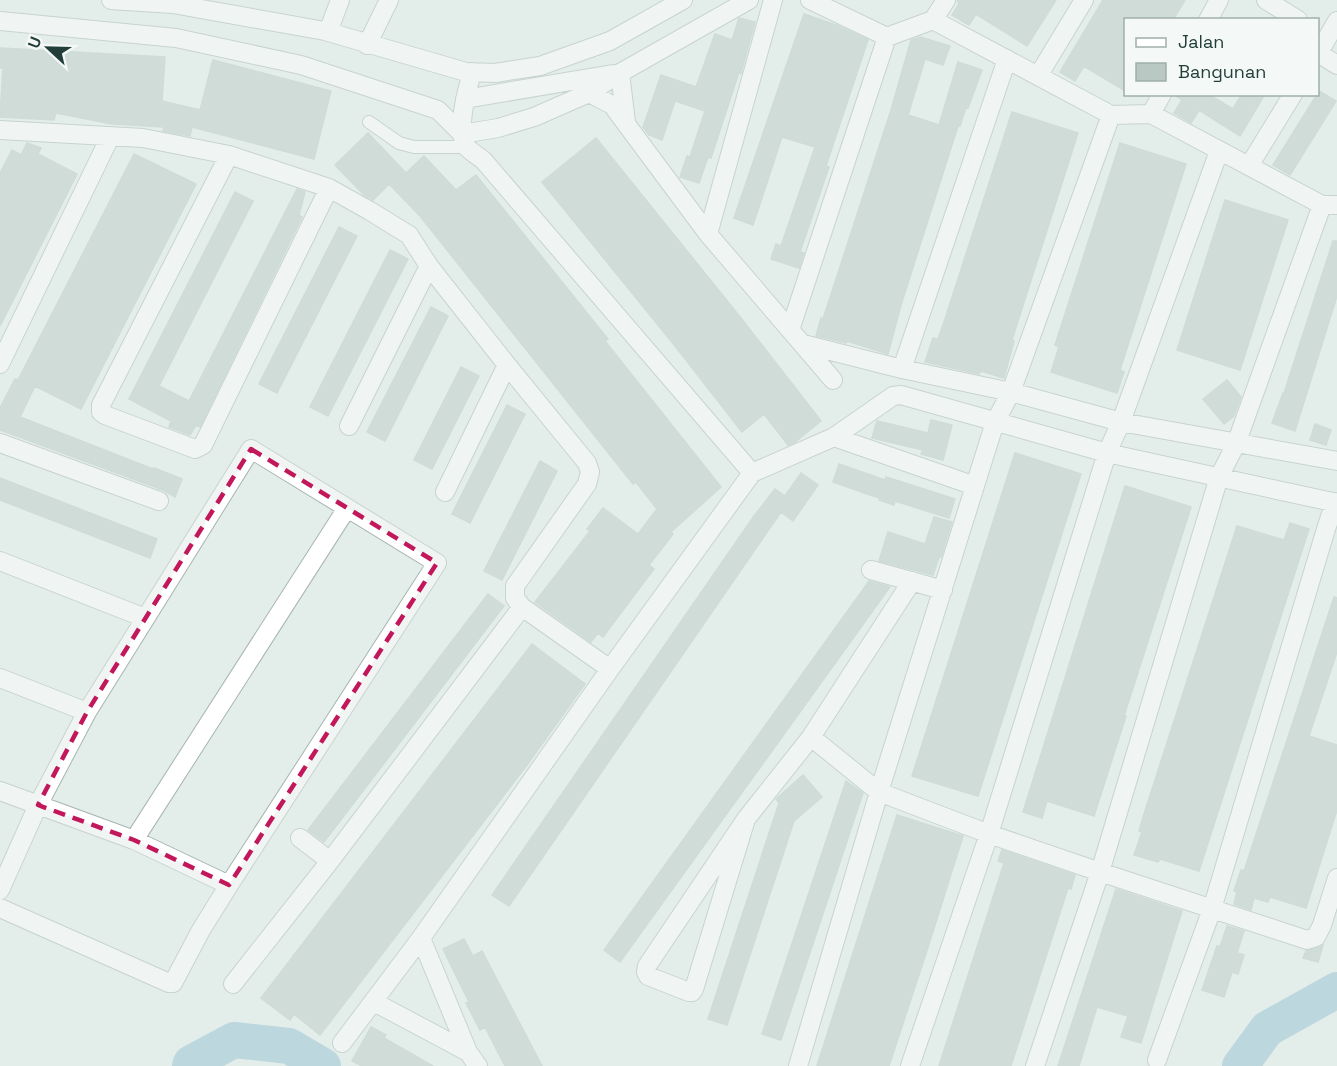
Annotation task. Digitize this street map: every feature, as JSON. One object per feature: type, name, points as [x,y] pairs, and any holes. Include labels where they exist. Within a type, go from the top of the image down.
[{"type":"street","points":[[111,0],[173,4],[328,32],[367,45],[472,72],[495,73],[540,66],[610,41],[683,0]]},
{"type":"street","points":[[328,32],[340,0]]},
{"type":"street","points":[[367,45],[389,0]]},
{"type":"street","points":[[464,140],[534,117],[589,93],[749,0]]},
{"type":"street","points":[[708,234],[772,0]]},
{"type":"street","points":[[810,0],[887,37],[933,20],[945,0]]},
{"type":"street","points":[[1038,76],[1084,0]]},
{"type":"street","points":[[1209,18],[1219,0]]},
{"type":"street","points":[[1266,0],[1295,18]]},
{"type":"street","points":[[933,20],[1111,115],[1151,114],[1219,151],[1329,205],[1236,444],[1219,477],[1100,872],[1035,1066]]},
{"type":"street","points":[[0,21],[176,38],[301,65],[438,110],[752,473]]},
{"type":"street","points":[[1319,51],[1331,27]]},
{"type":"street","points":[[790,330],[887,37]]},
{"type":"street","points":[[1319,54],[1337,65]]},
{"type":"street","points":[[902,369],[1006,59]]},
{"type":"street","points":[[464,140],[465,99],[472,72]]},
{"type":"street","points":[[465,99],[620,73]]},
{"type":"street","points":[[620,73],[626,123]]},
{"type":"street","points":[[589,93],[612,105],[708,234],[833,380]]},
{"type":"street","points":[[1151,114],[1161,96]]},
{"type":"street","points":[[1250,166],[1292,96]]},
{"type":"street","points":[[798,1066],[879,792],[995,422],[1011,392],[1111,115]]},
{"type":"street","points":[[0,130],[143,138],[229,155],[329,188],[409,235],[429,266],[586,463],[590,472],[587,483],[515,586],[515,598],[522,607],[610,669]]},
{"type":"street","points":[[0,364],[110,137]]},
{"type":"street","points":[[910,1066],[989,834],[1107,453],[1121,422],[1219,151]]},
{"type":"street","points":[[229,155],[101,405],[101,412],[105,415],[195,449],[203,445],[329,188]]},
{"type":"street","points":[[349,426],[429,266]]},
{"type":"street","points":[[803,344],[902,369],[1011,392],[1121,422],[1337,461]]},
{"type":"street","points":[[445,492],[507,365]]},
{"type":"street","points":[[342,1043],[422,938],[610,669],[752,473],[834,437],[893,396],[901,396],[1107,453],[1336,502],[1331,531],[1212,909],[1157,1060]]},
{"type":"street","points":[[834,437],[975,486]]},
{"type":"street","points":[[0,443],[159,501]]},
{"type":"street","points":[[0,890],[38,805],[87,712],[251,449],[437,563],[229,885],[201,930],[173,983],[0,908]]},
{"type":"street","points":[[134,840],[347,508]]},
{"type":"street","points":[[0,561],[145,618]]},
{"type":"street","points":[[871,570],[944,590]]},
{"type":"street","points":[[746,819],[694,989],[689,992],[648,976],[646,966],[746,819],[811,737],[912,581]]},
{"type":"street","points":[[233,984],[330,861],[522,607]]},
{"type":"street","points":[[0,678],[87,712]]},
{"type":"street","points":[[811,737],[879,792],[989,834],[1307,940],[1316,937],[1322,926],[1337,878]]},
{"type":"street","points":[[0,791],[134,840],[229,885]]},
{"type":"street","points":[[300,838],[330,861]]},
{"type":"street","points":[[422,938],[473,1059]]},
{"type":"street","points":[[374,1002],[473,1059]]},
{"type":"lane","points":[[369,122],[399,143],[414,147],[464,140]]},
{"type":"highlighted area","points":[[251,449],[437,563],[229,885],[134,840],[38,805],[87,712]]},
{"type":"building","points":[[957,0],[1056,0],[1027,46],[976,14],[969,25],[952,15],[959,4]]},
{"type":"building","points":[[1103,0],[1185,0],[1174,18],[1124,18],[1124,90],[1084,66],[1075,81],[1060,72]]},
{"type":"building","points":[[804,14],[836,25],[868,40],[826,166],[829,167],[800,252],[804,253],[799,268],[771,259],[776,244],[781,246],[815,147],[782,137],[753,225],[734,218]]},
{"type":"building","points":[[739,18],[755,22],[741,73],[739,72],[711,158],[708,157],[699,183],[680,177],[687,156],[690,157],[705,111],[675,101],[662,140],[649,135],[643,127],[661,75],[696,87],[715,34],[732,40]]},
{"type":"building","points":[[920,37],[950,46],[943,65],[925,59],[908,115],[939,125],[958,62],[982,70],[968,108],[966,107],[960,126],[958,126],[901,305],[888,354],[847,341],[846,343],[816,336],[891,110],[911,40]]},
{"type":"building","points":[[0,48],[165,57],[162,101],[200,110],[213,60],[331,91],[314,159],[192,127],[190,136],[163,131],[164,127],[112,124],[56,113],[54,120],[0,117],[3,68],[0,68]]},
{"type":"building","points":[[1319,91],[1336,101],[1290,175],[1273,165],[1316,96],[1319,96]]},
{"type":"building","points":[[1176,96],[1211,96],[1233,109],[1241,96],[1264,96],[1240,136],[1199,110],[1191,123],[1174,113],[1182,100]]},
{"type":"building","points":[[1012,112],[1078,133],[1012,340],[1014,341],[1004,378],[981,371],[979,374],[925,362],[933,338],[938,339],[945,319]]},
{"type":"building","points":[[368,133],[406,173],[424,156],[456,190],[476,175],[608,339],[605,341],[721,487],[671,532],[673,534],[649,565],[654,569],[603,637],[598,633],[591,642],[535,602],[590,531],[587,529],[603,508],[638,534],[657,509],[636,482],[633,484],[420,216],[389,184],[373,200],[364,195],[335,165]]},
{"type":"building","points":[[596,138],[821,421],[795,442],[788,445],[764,414],[742,432],[542,182]]},
{"type":"building","points":[[27,143],[41,148],[38,154],[77,174],[0,326],[0,173],[12,150],[21,155]]},
{"type":"building","points":[[1120,143],[1186,164],[1120,370],[1124,372],[1117,393],[1051,372],[1059,347],[1055,345]]},
{"type":"building","points":[[134,154],[196,184],[81,409],[35,386],[20,417],[182,479],[175,497],[163,490],[0,430],[0,408],[15,379],[18,380]]},
{"type":"building","points":[[297,189],[305,192],[299,215],[302,217],[200,427],[196,425],[190,435],[169,427],[171,421],[129,399],[235,192],[253,201],[159,386],[189,401]]},
{"type":"building","points":[[1225,200],[1288,220],[1240,370],[1177,350]]},
{"type":"building","points":[[339,227],[357,236],[277,393],[259,384]]},
{"type":"building","points":[[1333,241],[1337,241],[1337,296],[1295,431],[1272,423],[1284,393]]},
{"type":"building","points":[[390,250],[408,259],[328,416],[310,407]]},
{"type":"building","points":[[431,307],[448,316],[385,441],[367,432]]},
{"type":"building","points":[[461,367],[479,376],[432,469],[414,460]]},
{"type":"building","points":[[1227,380],[1241,397],[1234,416],[1224,424],[1203,399]]},
{"type":"building","points":[[507,405],[525,414],[470,523],[452,514]]},
{"type":"building","points":[[931,420],[952,425],[943,460],[921,454],[923,450],[872,438],[877,421],[928,433]]},
{"type":"building","points":[[1315,424],[1331,430],[1326,445],[1310,440]]},
{"type":"building","points":[[1015,453],[1081,474],[978,796],[912,776]]},
{"type":"building","points":[[540,461],[557,471],[502,580],[484,571]]},
{"type":"building","points":[[839,464],[885,480],[886,477],[955,499],[949,518],[895,501],[894,505],[833,482]]},
{"type":"building","points":[[801,473],[818,485],[793,521],[781,512],[509,906],[492,895],[754,516],[775,489],[785,496]]},
{"type":"building","points":[[0,478],[157,539],[150,558],[0,500]]},
{"type":"building","points":[[1125,486],[1191,507],[1094,816],[1047,801],[1042,818],[1023,812]]},
{"type":"building","points":[[934,517],[952,522],[933,575],[879,561],[888,532],[925,544]]},
{"type":"building","points":[[1290,523],[1309,529],[1199,871],[1160,859],[1158,862],[1134,855],[1142,832],[1139,831],[1144,814],[1237,526],[1284,540]]},
{"type":"building","points":[[869,581],[890,587],[620,962],[604,950]]},
{"type":"building","points":[[488,594],[504,606],[324,842],[308,830]]},
{"type":"building","points":[[1334,597],[1337,598],[1337,652],[1309,736],[1337,745],[1337,810],[1306,908],[1270,897],[1268,902],[1254,898],[1251,910],[1234,904],[1237,892],[1234,891],[1241,870],[1244,871]]},
{"type":"building","points":[[532,644],[585,684],[527,765],[320,1035],[294,1014],[290,1020],[261,998]]},
{"type":"building","points":[[803,775],[822,797],[794,821],[727,1025],[708,1019],[779,803],[776,799]]},
{"type":"building","points":[[846,781],[863,793],[781,1040],[762,1034]]},
{"type":"building","points":[[897,815],[963,836],[931,938],[889,1066],[817,1066]]},
{"type":"building","points":[[1002,850],[1075,875],[1071,889],[1068,888],[1011,1066],[939,1066],[1004,863],[998,861]]},
{"type":"building","points":[[1116,889],[1182,911],[1141,1043],[1121,1037],[1128,1016],[1097,1007],[1079,1066],[1058,1066]]},
{"type":"building","points":[[1227,926],[1244,931],[1237,953],[1244,955],[1238,974],[1232,972],[1224,997],[1202,990],[1217,946],[1220,947]]},
{"type":"building","points":[[464,939],[473,956],[482,951],[542,1066],[505,1066],[485,1027],[480,1030],[443,949]]},
{"type":"building","points":[[1323,945],[1318,962],[1303,958],[1306,951]]},
{"type":"building","points":[[371,1027],[386,1035],[384,1038],[433,1066],[362,1066],[352,1061]]},
{"type":"waterway","points":[[1240,1066],[1267,1029],[1337,990]]},
{"type":"waterway","points":[[190,1066],[191,1063],[234,1040],[289,1046],[323,1066]]}]
